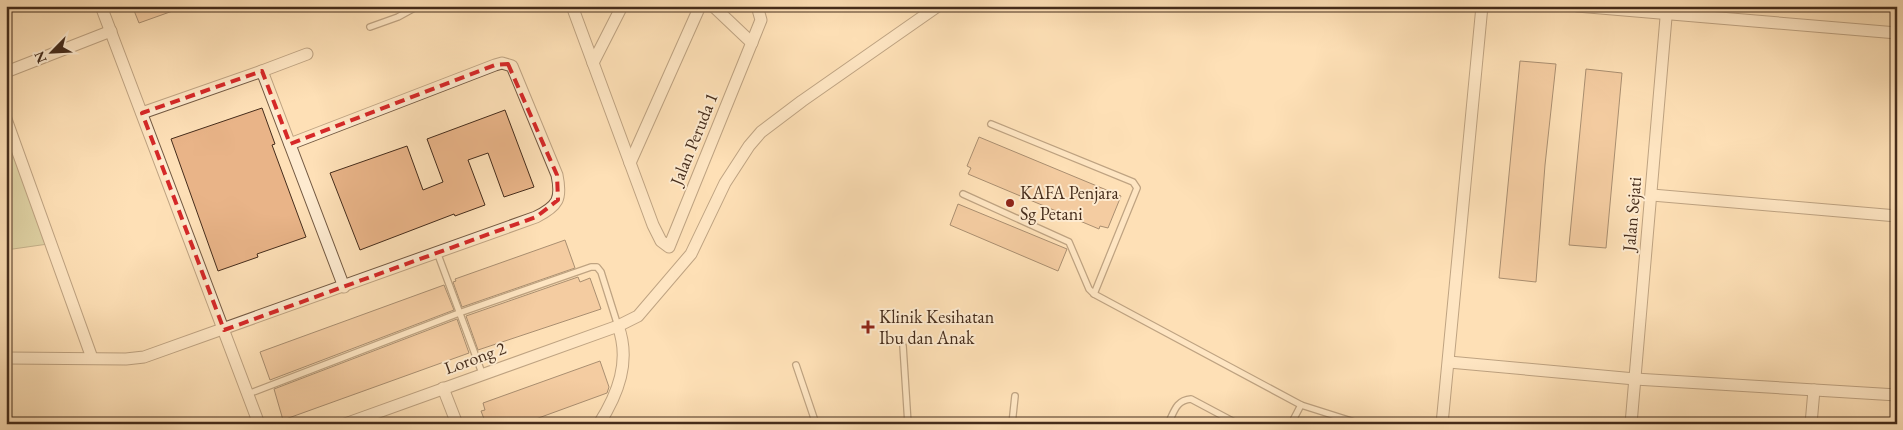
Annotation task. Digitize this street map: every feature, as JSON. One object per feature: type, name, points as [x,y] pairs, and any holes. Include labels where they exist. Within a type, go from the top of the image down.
[{"type":"street","points":[[101,6],[259,424]]},
{"type":"street","points":[[572,6],[630,163]]},
{"type":"street","points":[[593,63],[622,6]]},
{"type":"street","points":[[630,163],[700,6]]},
{"type":"street","points":[[713,6],[752,44]]},
{"type":"street","name":"Jalan Peruda 1","points":[[630,163],[653,225],[661,241],[669,247],[761,20],[757,6]]},
{"type":"street","points":[[599,424],[612,405],[623,365],[625,346],[618,326],[638,316],[696,247],[725,183],[755,138],[802,100],[938,6]]},
{"type":"street","points":[[1442,424],[1482,6]]},
{"type":"street","points":[[1577,6],[1667,11],[1897,33]]},
{"type":"street","name":"Jalan Sejati","points":[[1631,424],[1667,11]]},
{"type":"street","points":[[6,72],[111,31]]},
{"type":"street","points":[[142,112],[307,54]]},
{"type":"street","points":[[6,358],[126,359],[144,357],[536,217],[550,210],[558,200],[560,190],[557,175],[512,66],[502,63],[290,144]]},
{"type":"street","points":[[262,71],[344,287]]},
{"type":"street","points":[[6,119],[92,358]]},
{"type":"street","points":[[1652,195],[1897,216]]},
{"type":"street","name":"Lorong 2","points":[[345,424],[618,326]]},
{"type":"street","points":[[1449,362],[1635,379],[1897,395]]},
{"type":"street","points":[[443,388],[457,424]]},
{"type":"street","points":[[1811,424],[1814,390]]},
{"type":"lane","points":[[370,27],[398,18],[418,6]]},
{"type":"lane","points":[[992,124],[1134,182],[1137,188],[1094,294]]},
{"type":"lane","points":[[964,194],[1068,242],[1089,289],[1094,294],[1301,405],[1361,424]]},
{"type":"lane","points":[[436,252],[482,374]]},
{"type":"lane","points":[[248,394],[459,313],[597,267],[601,272],[618,326]]},
{"type":"lane","points":[[903,346],[908,424]]},
{"type":"lane","points":[[796,364],[816,424]]},
{"type":"lane","points":[[1012,424],[1015,396]]},
{"type":"lane","points":[[1168,424],[1177,404],[1184,399],[1191,399],[1238,424]]},
{"type":"lane","points":[[1291,424],[1301,405]]},
{"type":"highlighted area","points":[[508,64],[557,175],[558,200],[536,217],[224,330],[142,113],[262,71],[290,144],[495,65]]},
{"type":"green space","points":[[6,130],[48,244],[6,250]]},
{"type":"building","points":[[139,6],[180,6],[181,8],[139,23],[133,8]]},
{"type":"building","points":[[1520,61],[1556,64],[1545,165],[1536,282],[1499,278]]},
{"type":"building","points":[[1586,69],[1622,73],[1606,248],[1569,245]]},
{"type":"building","points":[[262,108],[275,144],[272,145],[306,237],[257,254],[258,257],[218,271],[171,139]]},
{"type":"building","points":[[505,110],[534,187],[504,197],[488,153],[468,160],[485,205],[455,216],[454,214],[360,250],[330,173],[407,146],[423,190],[443,182],[427,139]]},
{"type":"building","points":[[979,137],[1121,196],[1108,228],[1100,226],[1099,229],[968,174],[971,168],[967,166]]},
{"type":"building","points":[[958,204],[1067,249],[1058,271],[950,225]]},
{"type":"building","points":[[565,240],[575,268],[462,307],[453,282],[456,281],[455,279]]},
{"type":"building","points":[[578,277],[580,282],[590,278],[601,309],[478,350],[466,316]]},
{"type":"building","points":[[444,285],[454,310],[270,380],[260,352]]},
{"type":"building","points":[[457,319],[469,353],[283,420],[274,389]]},
{"type":"building","points":[[600,361],[609,387],[607,393],[522,424],[486,424],[481,411],[485,410],[483,403]]},
{"type":"place","name":"KAFA Penjara Sg Petani","points":[[1010,203]]},
{"type":"place","name":"Klinik Kesihatan Ibu dan Anak","points":[[868,327]]}]
